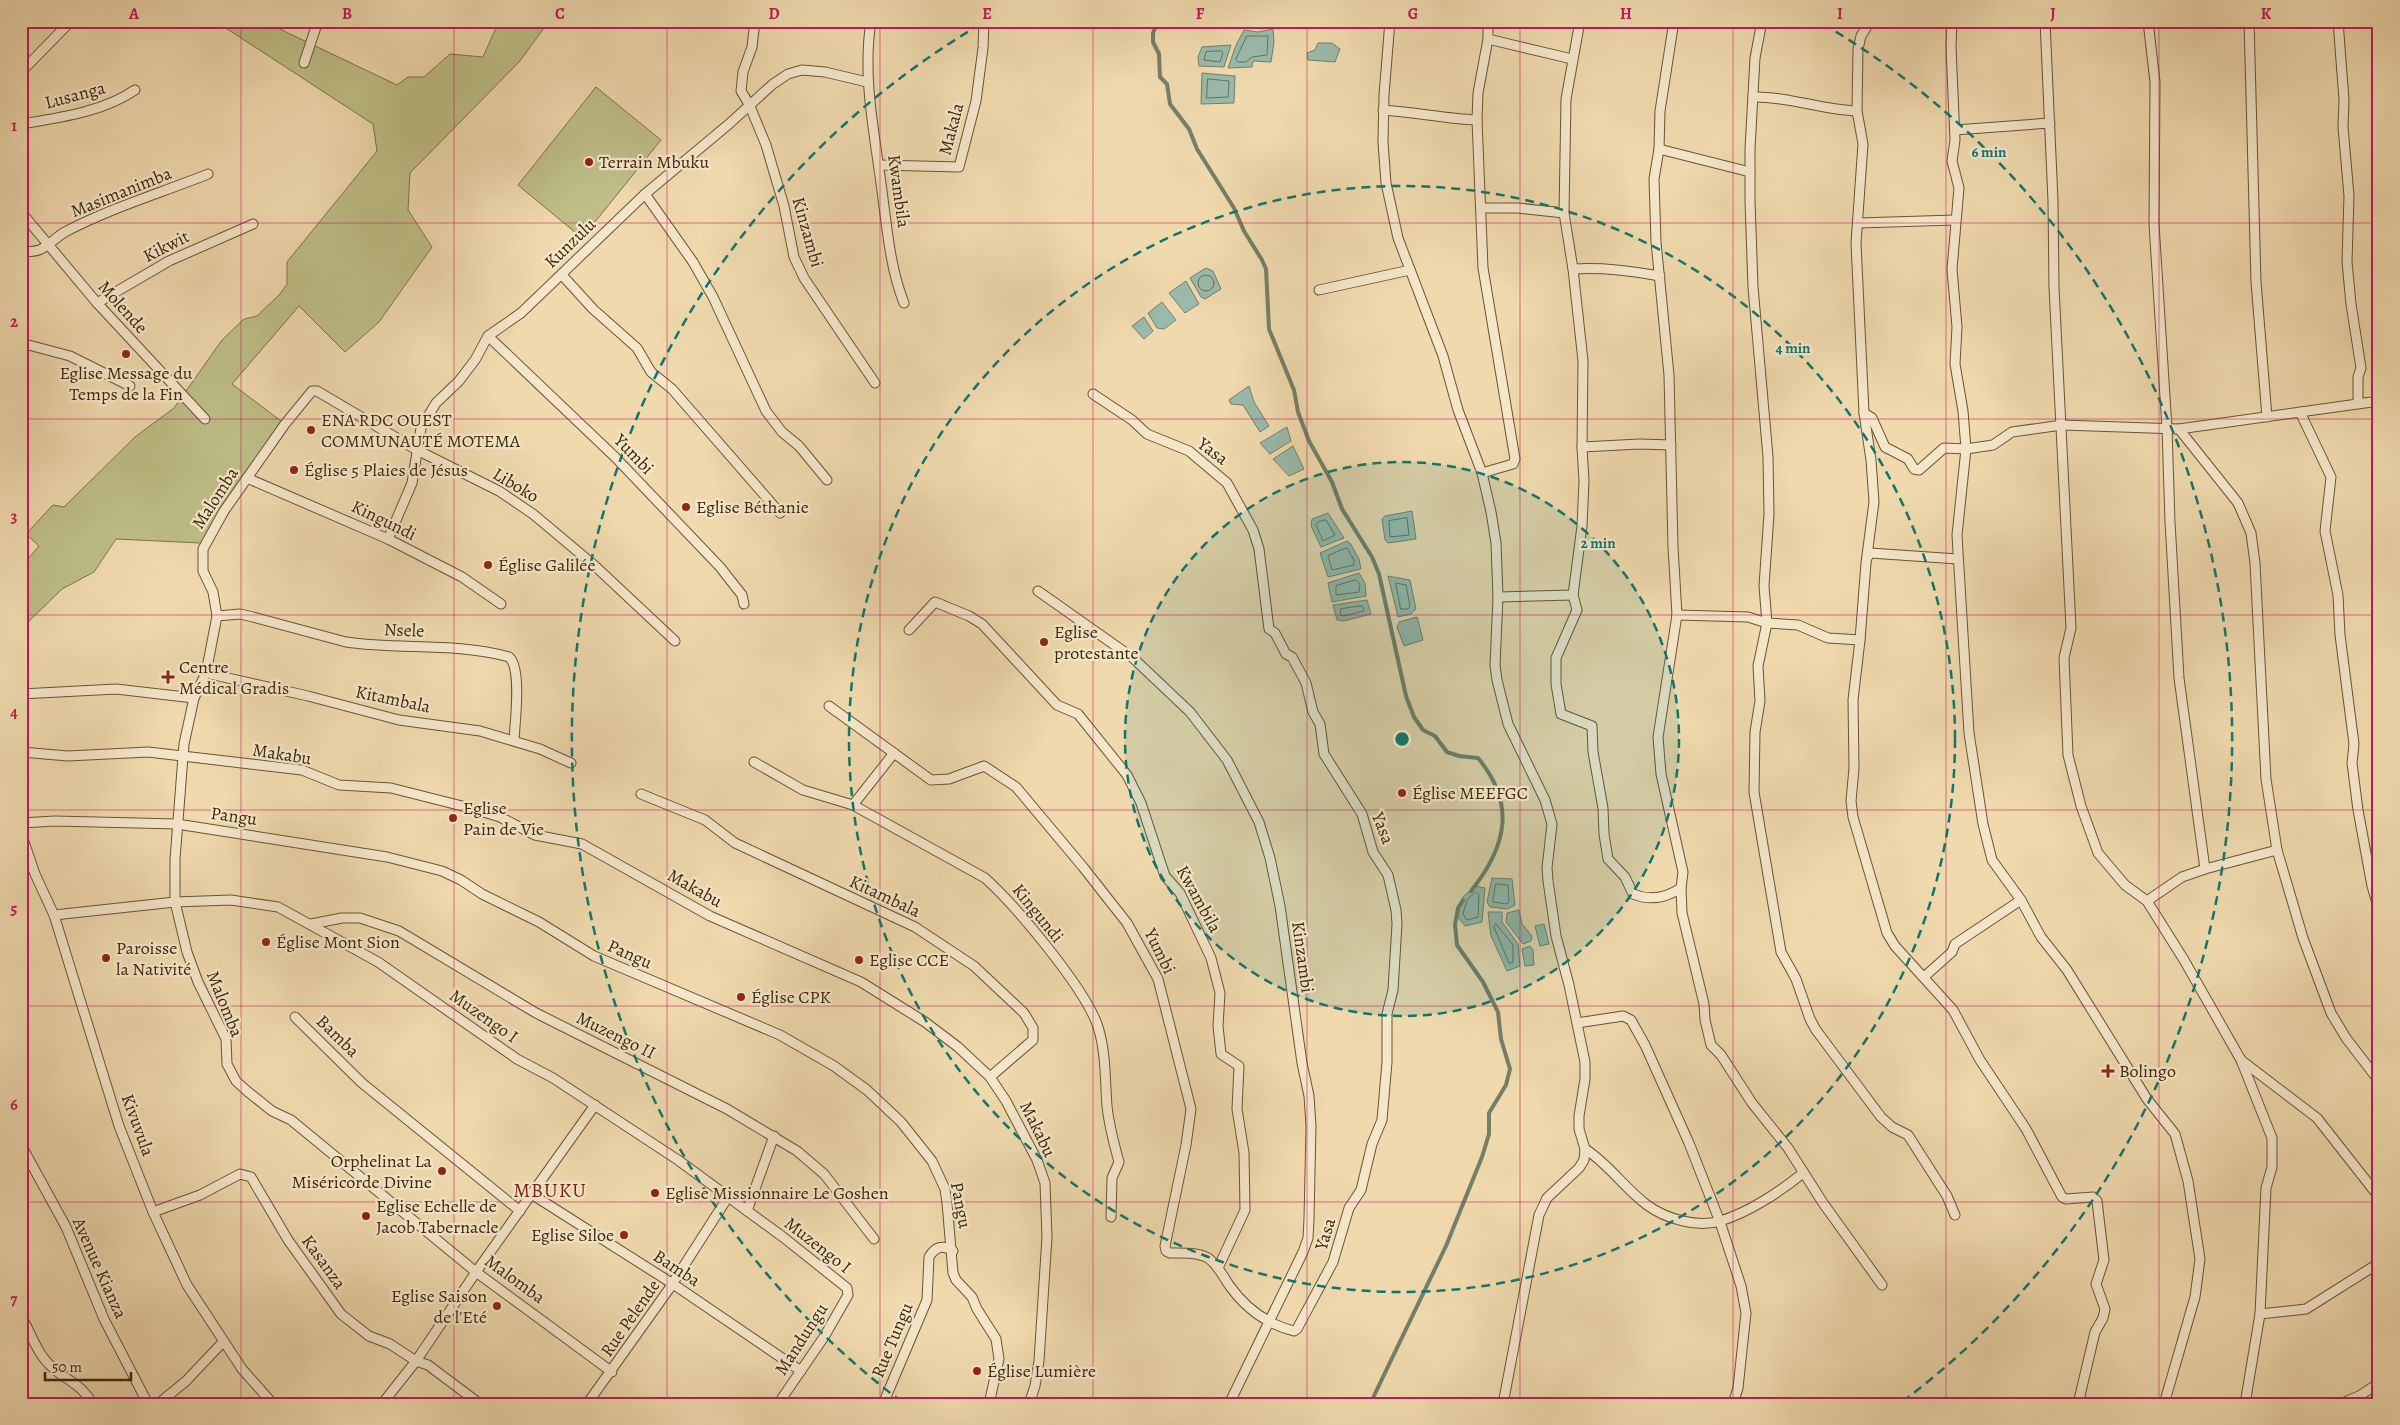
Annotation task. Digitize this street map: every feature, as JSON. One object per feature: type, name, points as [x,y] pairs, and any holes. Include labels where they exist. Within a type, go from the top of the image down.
[{"type":"street","points":[[21,72],[71,21]]},
{"type":"street","points":[[304,63],[318,21]]},
{"type":"street","name":"Kinzambi","points":[[754,21],[752,47],[741,91],[749,104],[766,145],[784,206],[792,248],[804,278],[875,383]]},
{"type":"street","points":[[867,82],[868,43],[871,21]]},
{"type":"street","name":"Makala","points":[[879,165],[959,167],[976,101],[983,48],[984,21]]},
{"type":"street","points":[[1390,21],[1385,61],[1382,142],[1386,183],[1398,238],[1440,348],[1458,410],[1482,473],[1496,543],[1498,597],[1495,665],[1497,680],[1508,724],[1545,800],[1552,824],[1547,868],[1548,881],[1556,936],[1585,1062],[1586,1080],[1579,1116],[1585,1149],[1584,1160],[1547,1198],[1539,1215],[1503,1404]]},
{"type":"street","points":[[1482,473],[1513,464],[1515,459],[1485,286],[1477,120],[1478,92],[1488,40],[1488,21]]},
{"type":"street","points":[[1580,21],[1566,99],[1564,212],[1573,269],[1583,361],[1582,447],[1584,481],[1582,526],[1573,595],[1577,610],[1556,658],[1556,684],[1561,714],[1592,726],[1593,752],[1603,808],[1604,834],[1608,859],[1625,877],[1633,894],[1644,898],[1671,895],[1681,888]]},
{"type":"street","points":[[1674,21],[1660,111],[1659,149],[1654,179],[1669,375],[1673,547],[1677,615],[1658,737],[1661,774],[1683,872],[1681,888],[1682,913],[1704,1004],[1705,1020],[1711,1044],[1746,1096],[1788,1148],[1803,1173],[1882,1285]]},
{"type":"street","points":[[1762,21],[1755,58],[1750,172],[1753,287],[1768,457],[1769,514],[1764,586],[1767,623],[1758,666],[1760,701],[1755,732],[1754,792],[1781,952],[1796,979],[1802,1002],[1816,1030],[1881,1117],[1892,1127],[1908,1136],[1947,1196],[1955,1215]]},
{"type":"street","points":[[1864,21],[1866,28],[1861,36],[1858,49],[1856,111],[1863,144],[1859,223],[1856,243],[1864,413],[1871,460],[1874,502],[1866,564]]},
{"type":"street","points":[[1952,21],[1951,48],[1955,130],[1952,166],[1958,188],[1952,269],[1957,327],[1955,364],[1963,411],[1966,449],[1957,527],[1969,733],[1983,824],[1992,860],[2021,900],[2041,937],[2067,970],[2147,1099],[2175,1134],[2182,1156],[2188,1181],[2200,1259],[2195,1297],[2164,1404]]},
{"type":"street","points":[[2046,21],[2054,287],[2071,628],[2064,658],[2068,755],[2081,806],[2100,856],[2125,885],[2147,901],[2241,1060],[2272,1138],[2272,1167],[2266,1188],[2260,1314],[2245,1404]]},
{"type":"street","points":[[2148,21],[2155,82],[2154,224],[2167,428],[2170,522],[2179,678],[2205,869]]},
{"type":"street","points":[[2249,21],[2251,33],[2251,129],[2256,282],[2267,417]]},
{"type":"street","points":[[2338,21],[2349,196],[2347,262],[2351,304],[2361,368],[2358,377],[2358,403]]},
{"type":"street","points":[[1488,40],[1572,59]]},
{"type":"street","name":"Kunzulu","points":[[388,539],[412,483],[421,428],[436,403],[458,382],[475,360],[488,336],[521,313],[645,194],[729,124],[773,84],[796,71],[825,72],[867,82]]},
{"type":"street","name":"Kwambila","points":[[867,82],[892,261],[904,303]]},
{"type":"street","name":"Lusanga","points":[[21,124],[77,113],[124,97],[135,90]]},
{"type":"street","points":[[1753,97],[1770,97],[1819,107],[1856,111]]},
{"type":"street","points":[[1383,110],[1421,112],[1449,119],[1477,120]]},
{"type":"street","points":[[1955,130],[2050,124]]},
{"type":"street","points":[[1659,149],[1750,172]]},
{"type":"street","name":"Masimanimba","points":[[21,250],[35,252],[64,232],[208,174]]},
{"type":"street","points":[[645,194],[693,262],[713,297],[766,411],[782,432],[799,446],[827,480]]},
{"type":"street","points":[[1481,208],[1564,212]]},
{"type":"street","name":"Molende","points":[[21,212],[24,219],[49,244],[97,303],[205,419]]},
{"type":"street","points":[[1859,223],[1955,220]]},
{"type":"street","name":"Kikwit","points":[[97,303],[169,261],[253,224]]},
{"type":"street","points":[[1573,269],[1612,268],[1623,272],[1660,276]]},
{"type":"street","points":[[1319,290],[1410,270]]},
{"type":"street","points":[[562,275],[593,309],[637,348],[651,372],[672,390],[780,513]]},
{"type":"street","name":"Yumbi","points":[[488,336],[621,463],[720,567],[742,595],[744,604]]},
{"type":"street","points":[[21,343],[70,356],[130,386]]},
{"type":"street","name":"Malomba","points":[[317,391],[312,391],[297,409],[247,478],[220,517],[203,549],[203,571],[213,592],[217,616],[206,673],[194,698],[183,757],[175,902],[187,952],[198,982],[226,1039],[227,1064],[236,1080],[272,1111],[291,1120],[476,1272],[612,1372]]},
{"type":"street","name":"Liboko","points":[[317,391],[417,450],[499,491],[533,514],[595,566],[675,640]]},
{"type":"street","name":"Yasa","points":[[1092,394],[1128,417],[1146,434],[1189,451],[1218,474],[1237,497],[1253,530],[1259,549],[1269,629],[1275,633],[1286,654],[1292,657],[1306,683],[1313,712],[1317,717],[1321,730],[1324,754],[1362,814],[1373,852],[1388,875],[1396,910],[1396,964],[1393,990],[1387,1014],[1387,1062],[1383,1113],[1372,1144],[1361,1190],[1349,1208],[1333,1262],[1297,1329],[1294,1331],[1268,1323]]},
{"type":"street","points":[[1864,413],[1872,418],[1885,447],[1908,459],[1914,469],[1919,470],[1944,448],[1966,449],[1993,445],[2012,432],[2062,425],[2179,429],[2379,401]]},
{"type":"street","points":[[2300,412],[2331,477],[2325,531],[2338,595],[2340,635],[2354,744],[2352,762],[2358,810],[2372,886],[2379,910]]},
{"type":"street","points":[[2179,429],[2236,500],[2251,533],[2255,563],[2266,779],[2277,850],[2303,938],[2331,1013],[2346,1038],[2379,1081]]},
{"type":"street","points":[[1582,447],[1640,444],[1671,446]]},
{"type":"street","name":"Kingundi","points":[[247,478],[388,539],[462,577],[501,604]]},
{"type":"street","points":[[1958,559],[1867,554],[1853,700],[1854,768],[1851,801],[1853,816],[1886,933],[1895,946],[1953,1010],[1980,1060],[2026,1129],[2062,1197],[2066,1199],[2095,1198],[2097,1201],[2104,1260],[2096,1284],[2105,1309],[2103,1318],[2095,1332],[2078,1404]]},
{"type":"street","name":"Kinzambi","points":[[1038,591],[1133,658],[1190,712],[1227,760],[1259,822],[1270,858],[1280,906],[1302,1064],[1309,1096],[1311,1126],[1308,1238],[1250,1364],[1229,1404]]},
{"type":"street","points":[[1498,597],[1573,595]]},
{"type":"street","name":"Kwambila","points":[[909,630],[935,602],[969,616],[982,624],[1057,705],[1078,714],[1127,775],[1141,803],[1165,876],[1180,893],[1211,958],[1220,993],[1218,1026],[1221,1054],[1239,1066],[1237,1109],[1244,1153],[1245,1210],[1218,1268]]},
{"type":"street","name":"Nsele","points":[[217,616],[240,614],[253,616],[346,642],[475,651],[508,657],[513,662],[516,681],[514,740]]},
{"type":"street","points":[[1677,615],[1748,617],[1767,623],[1798,626],[1828,638],[1860,640]]},
{"type":"street","name":"Kitambala","points":[[206,673],[308,696],[399,720],[480,731],[514,740],[571,763]]},
{"type":"street","points":[[21,694],[116,689],[194,698]]},
{"type":"street","name":"Yumbi","points":[[830,706],[931,780],[950,779],[984,766],[1016,787],[1128,923],[1148,957],[1158,979],[1191,1109],[1186,1145],[1165,1246],[1166,1251],[1202,1256],[1210,1259],[1239,1299],[1268,1323]]},
{"type":"street","name":"Makabu","points":[[21,752],[68,756],[148,752],[302,770],[340,785],[392,788],[416,792],[500,817],[535,835],[582,844],[710,916],[835,969],[872,988],[958,1047],[990,1077],[1006,1101],[1037,1160],[1045,1183],[1047,1237],[1039,1361],[1035,1386],[1029,1404]]},
{"type":"street","points":[[853,805],[894,753]]},
{"type":"street","name":"Kingundi","points":[[754,762],[803,790],[853,805],[985,878],[1013,907],[1081,994],[1098,1025],[1103,1047],[1109,1119],[1120,1162],[1112,1178],[1111,1217]]},
{"type":"street","name":"Kitambala","points":[[641,794],[705,820],[735,843],[791,871],[915,927],[974,966],[1024,1013],[1033,1028],[1033,1040],[990,1077]]},
{"type":"street","name":"Pangu","points":[[21,823],[55,821],[178,824],[387,858],[442,871],[539,922],[594,956],[780,1035],[834,1066],[867,1090],[901,1122],[924,1149],[945,1189],[953,1250],[953,1273],[956,1280],[972,1297],[977,1309],[996,1339],[998,1359],[989,1404]]},
{"type":"street","name":"Kivuvula","points":[[21,833],[35,874],[54,915],[119,1126],[153,1212],[187,1285],[242,1369],[273,1404]]},
{"type":"street","points":[[2147,901],[2182,877],[2277,850]]},
{"type":"street","name":"Muzengo I","points":[[54,915],[175,902],[231,900],[278,907],[378,962],[517,1059],[595,1105],[678,1160],[784,1237],[848,1291]]},
{"type":"street","points":[[1924,977],[1952,952],[1955,944],[2021,900]]},
{"type":"street","name":"Muzengo II","points":[[311,924],[342,918],[360,918],[399,931],[536,1014],[677,1082],[774,1136],[797,1151],[824,1174],[874,1239]]},
{"type":"street","points":[[1577,1023],[1623,1016],[1631,1020],[1665,1087],[1720,1222],[1741,1286],[1746,1312],[1738,1388],[1732,1404]]},
{"type":"street","name":"Bamba","points":[[295,1017],[362,1083],[520,1211]]},
{"type":"street","points":[[2241,1060],[2317,1118],[2379,1197]]},
{"type":"street","points":[[382,1404],[416,1361],[476,1272],[533,1195],[595,1105]]},
{"type":"street","points":[[747,1211],[774,1136]]},
{"type":"street","name":"Avenue Kianza","points":[[21,1145],[66,1227],[104,1319],[148,1404]]},
{"type":"street","points":[[1585,1149],[1600,1158],[1647,1206],[1686,1222],[1720,1222],[1776,1194],[1803,1173]]},
{"type":"street","name":"Kasanza","points":[[153,1212],[200,1195],[240,1174],[251,1177],[254,1179],[288,1240],[341,1314],[369,1336],[390,1344],[416,1361],[428,1365],[480,1404]]},
{"type":"street","name":"Bamba","points":[[533,1195],[673,1284],[801,1371]]},
{"type":"street","name":"Rue Pelende","points":[[587,1404],[612,1372],[673,1284],[728,1197]]},
{"type":"street","name":"Rue Tungu","points":[[883,1404],[927,1300],[929,1257],[932,1251],[941,1246],[953,1250]]},
{"type":"street","points":[[2260,1314],[2306,1309],[2379,1263]]},
{"type":"street","name":"Mandungu","points":[[778,1404],[824,1337],[848,1295],[848,1291]]},
{"type":"street","points":[[21,1315],[45,1360],[53,1369],[86,1392],[93,1404]]},
{"type":"street","points":[[158,1404],[186,1381],[223,1342]]},
{"type":"street","points":[[2340,1404],[2359,1396],[2379,1383]]},
{"type":"green space","points":[[215,21],[263,21],[397,85],[408,77],[424,77],[450,54],[483,57],[499,21],[549,21],[520,61],[410,173],[408,210],[432,247],[379,322],[345,352],[299,306],[232,384],[285,424],[201,543],[116,539],[94,572],[62,589],[21,629],[21,567],[39,546],[26,534],[53,505],[64,507],[135,437],[174,408],[222,340],[244,319],[257,316],[280,294],[287,284],[287,262],[377,151],[373,124]]},
{"type":"green space","name":"Terrain Mbuku","points":[[596,87],[661,140],[582,238],[518,185]]},
{"type":"water","points":[[1246,21],[1281,21],[1281,23],[1260,28],[1246,26]]},
{"type":"water","points":[[1273,29],[1274,42],[1271,62],[1253,61],[1252,67],[1228,68],[1236,45],[1244,30],[1258,32]]},
{"type":"water","points":[[1318,43],[1332,43],[1340,49],[1335,62],[1308,60],[1307,53],[1315,50]]},
{"type":"water","points":[[1231,45],[1224,67],[1199,66],[1198,57],[1202,47]]},
{"type":"water","points":[[1202,73],[1235,76],[1234,103],[1201,104]]},
{"type":"water","points":[[1206,268],[1213,271],[1221,289],[1205,299],[1201,297],[1190,278]]},
{"type":"water","points":[[1186,281],[1199,304],[1185,313],[1169,293]]},
{"type":"water","points":[[1162,302],[1176,320],[1164,329],[1157,328],[1148,313]]},
{"type":"water","points":[[1144,317],[1153,331],[1144,339],[1132,326]]},
{"type":"water","points":[[1249,386],[1254,402],[1269,426],[1260,432],[1243,405],[1231,404],[1229,400]]},
{"type":"water","points":[[1287,427],[1291,441],[1270,454],[1260,443]]},
{"type":"water","points":[[1293,446],[1304,469],[1289,476],[1273,459]]},
{"type":"water","points":[[1412,511],[1416,539],[1388,543],[1385,540],[1382,519],[1385,516]]},
{"type":"water","points":[[1328,513],[1344,538],[1321,547],[1311,526],[1312,519]]},
{"type":"water","points":[[1347,541],[1359,559],[1361,569],[1328,577],[1320,553]]},
{"type":"water","points":[[1359,573],[1365,583],[1366,596],[1332,602],[1328,583]]},
{"type":"water","points":[[1388,576],[1410,580],[1416,609],[1411,614],[1398,617]]},
{"type":"water","points":[[1367,600],[1371,614],[1344,621],[1337,620],[1333,605]]},
{"type":"water","points":[[1417,617],[1423,640],[1404,646],[1397,627],[1399,622]]},
{"type":"water","points":[[1492,878],[1512,879],[1515,905],[1507,909],[1490,907],[1487,902]]},
{"type":"water","points":[[1475,886],[1485,888],[1482,922],[1465,926],[1457,916],[1463,897]]},
{"type":"water","points":[[1519,910],[1522,924],[1532,936],[1531,941],[1523,944],[1506,922],[1507,913]]},
{"type":"water","points":[[1488,912],[1502,912],[1502,922],[1518,944],[1520,966],[1507,971],[1491,936]]},
{"type":"water","points":[[1544,924],[1549,944],[1540,946],[1535,926]]},
{"type":"water","points":[[1530,946],[1533,950],[1534,965],[1525,966],[1522,949]]},
{"type":"waterway","points":[[1158,21],[1153,33],[1153,42],[1159,54],[1160,77],[1167,84],[1170,104],[1189,129],[1197,149],[1234,208],[1244,231],[1266,269],[1269,329],[1294,390],[1298,412],[1309,441],[1332,482],[1342,509],[1372,557],[1379,574],[1406,696],[1414,717],[1423,730],[1435,736],[1447,752],[1459,756],[1478,758],[1490,775],[1498,792],[1502,808],[1502,825],[1499,841],[1493,858],[1471,891]]},
{"type":"waterway","points":[[1370,1404],[1446,1246],[1482,1157],[1489,1134],[1489,1113],[1506,1085],[1510,1069],[1501,1039],[1498,1012],[1483,982],[1457,945],[1455,925],[1458,908],[1463,900]]},
{"type":"place","name":"Terrain Mbuku","points":[[589,162]]},
{"type":"place","name":"Eglise Message du Temps de la Fin","points":[[126,354]]},
{"type":"place","name":"ENA RDC OUEST COMMUNAUTÉ MOTEMA","points":[[311,430]]},
{"type":"place","name":"Église 5 Plaies de Jésus","points":[[294,470]]},
{"type":"place","name":"Eglise Béthanie","points":[[686,507]]},
{"type":"place","name":"Église Galilée","points":[[488,565]]},
{"type":"place","name":"Eglise protestante","points":[[1044,642]]},
{"type":"place","name":"Centre Médical Gradis","points":[[168,677]]},
{"type":"place","name":"Église MEEFGC","points":[[1402,793]]},
{"type":"place","name":"Eglise Pain de Vie","points":[[453,818]]},
{"type":"place","name":"Église Mont Sion","points":[[266,942]]},
{"type":"place","name":"Paroisse la Nativité","points":[[106,958]]},
{"type":"place","name":"Eglise CCE","points":[[859,960]]},
{"type":"place","name":"Église CPK","points":[[741,997]]},
{"type":"place","name":"Bolingo","points":[[2108,1071]]},
{"type":"place","name":"Orphelinat La Miséricorde Divine","points":[[442,1171]]},
{"type":"place","name":"Eglise Missionnaire Le Goshen","points":[[655,1193]]},
{"type":"place","name":"Eglise Echelle de Jacob Tabernacle","points":[[366,1216]]},
{"type":"place","name":"Eglise Siloe","points":[[624,1235]]},
{"type":"place","name":"Eglise Saison de l'Eté","points":[[497,1306]]},
{"type":"place","name":"Église Lumière","points":[[977,1371]]},
{"type":"district","name":"MBUKU","points":[[550,1190]]}]
